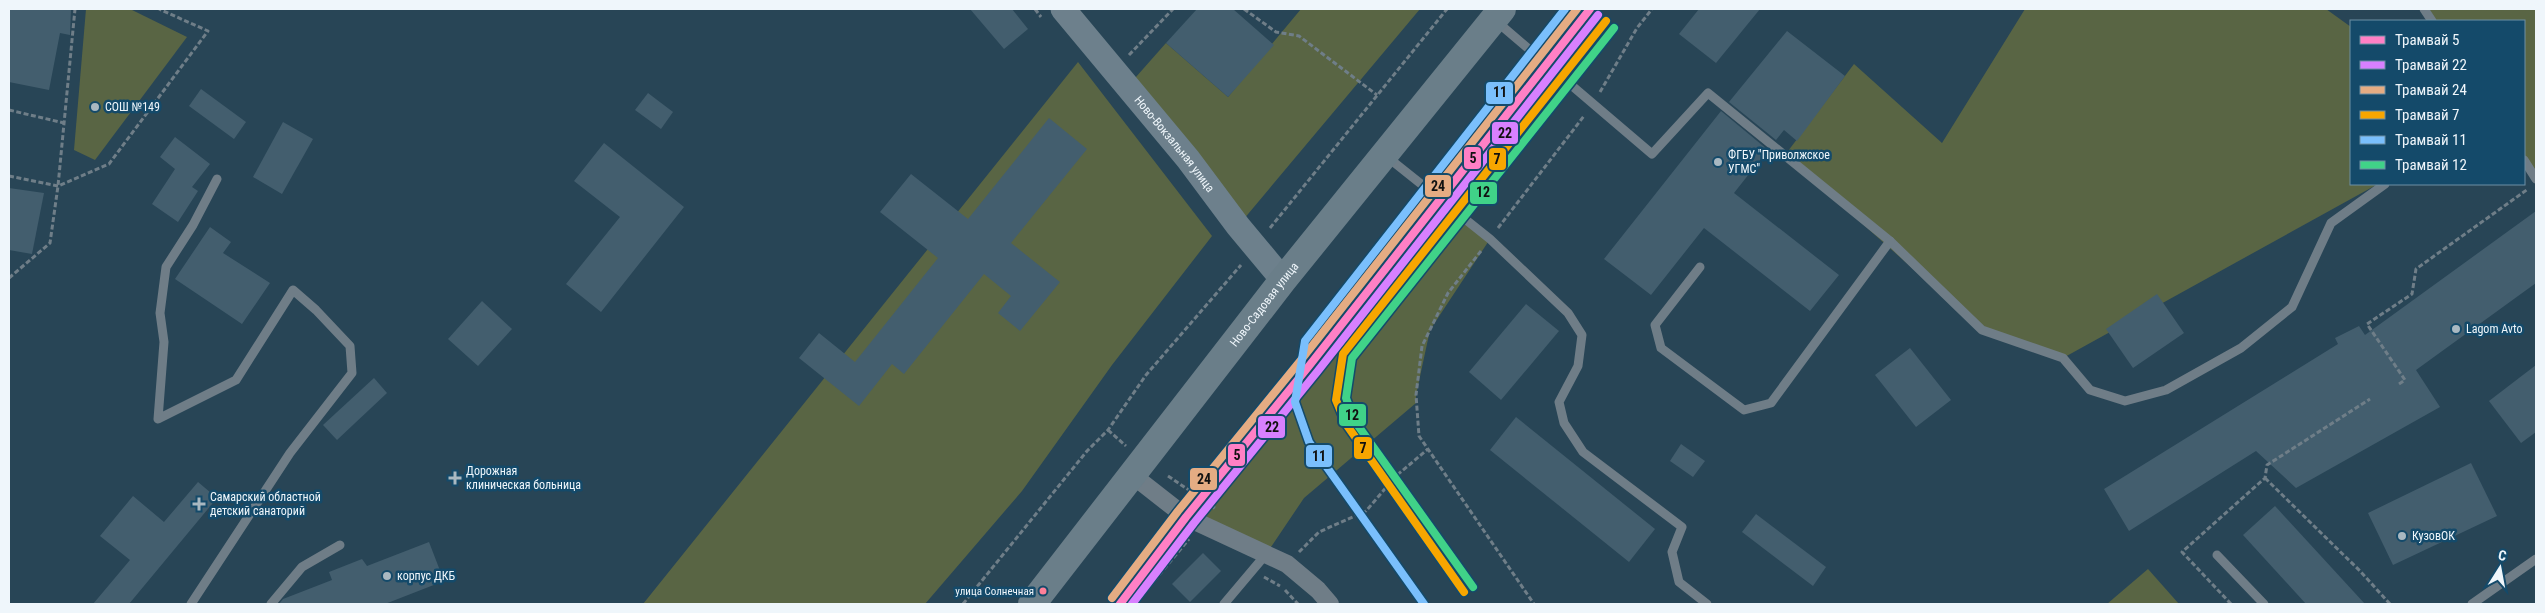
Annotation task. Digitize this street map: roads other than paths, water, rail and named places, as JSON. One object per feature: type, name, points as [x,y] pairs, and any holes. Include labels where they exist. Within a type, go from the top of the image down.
[{"type":"main road","name":"Ново-Садовая улица","points":[[1032,604],[1283,280],[1498,14]]},
{"type":"street","name":"Ново-Вокзальная улица","points":[[1063,9],[1188,158],[1255,247],[1283,280]]},
{"type":"street","points":[[1131,474],[1186,517],[1267,553],[1287,564],[1318,590],[1330,604]]},
{"type":"lane","points":[[2424,9],[2431,20]]},
{"type":"lane","points":[[1498,14],[1592,105],[1652,154],[1708,93],[1890,240],[1982,330],[2063,358],[2090,390],[2125,401],[2166,390],[2241,348],[2292,307],[2332,222],[2384,185]]},
{"type":"lane","points":[[1384,154],[1490,240],[1568,313],[1582,335],[1578,366],[1559,402],[1564,424],[1583,452],[1682,526],[1672,552],[1679,582],[1707,604]]},
{"type":"lane","points":[[2525,162],[2536,179]]},
{"type":"lane","points":[[192,604],[290,453],[352,373],[350,346],[316,310],[293,290],[236,380],[158,419],[164,342],[160,313],[166,267],[193,225],[217,179]]},
{"type":"lane","points":[[1700,267],[1655,325],[1661,348],[1744,410],[1771,403],[1890,240]]},
{"type":"lane","points":[[271,604],[302,568],[340,545]]},
{"type":"lane","points":[[1224,604],[1267,553]]},
{"type":"lane","points":[[2217,555],[2264,604]]},
{"type":"lane","points":[[2472,604],[2536,559]]},
{"type":"tram line","name":"11","points":[[1424,604],[1309,442],[1295,402],[1305,341],[1565,9]]},
{"type":"tram line","name":"24","points":[[1112,598],[1178,511],[1301,360],[1577,9]]},
{"type":"tram line","name":"5","points":[[1120,604],[1186,517],[1309,366],[1590,9]]},
{"type":"tram line","name":"22","points":[[1132,604],[1194,523],[1317,372],[1598,15]]},
{"type":"tram line","name":"7","points":[[1464,592],[1346,424],[1336,400],[1343,354],[1606,21]]},
{"type":"tram line","name":"12","points":[[1473,587],[1354,420],[1346,398],[1352,358],[1614,28]]},
{"type":"place","name":"СОШ №149","points":[[95,107]]},
{"type":"place","name":"ФГБУ \"Приволжское УГМС\"","points":[[1718,162]]},
{"type":"place","name":"Lagom Avto","points":[[2456,329]]},
{"type":"place","name":"Дорожная клиническая больница","points":[[455,478]]},
{"type":"place","name":"Самарский областной детский санаторий","points":[[199,504]]},
{"type":"place","name":"КузовОК","points":[[2402,536]]},
{"type":"place","name":"корпус ДКБ","points":[[387,576]]},
{"type":"place","name":"улица Солнечная","points":[[1043,591]]}]
